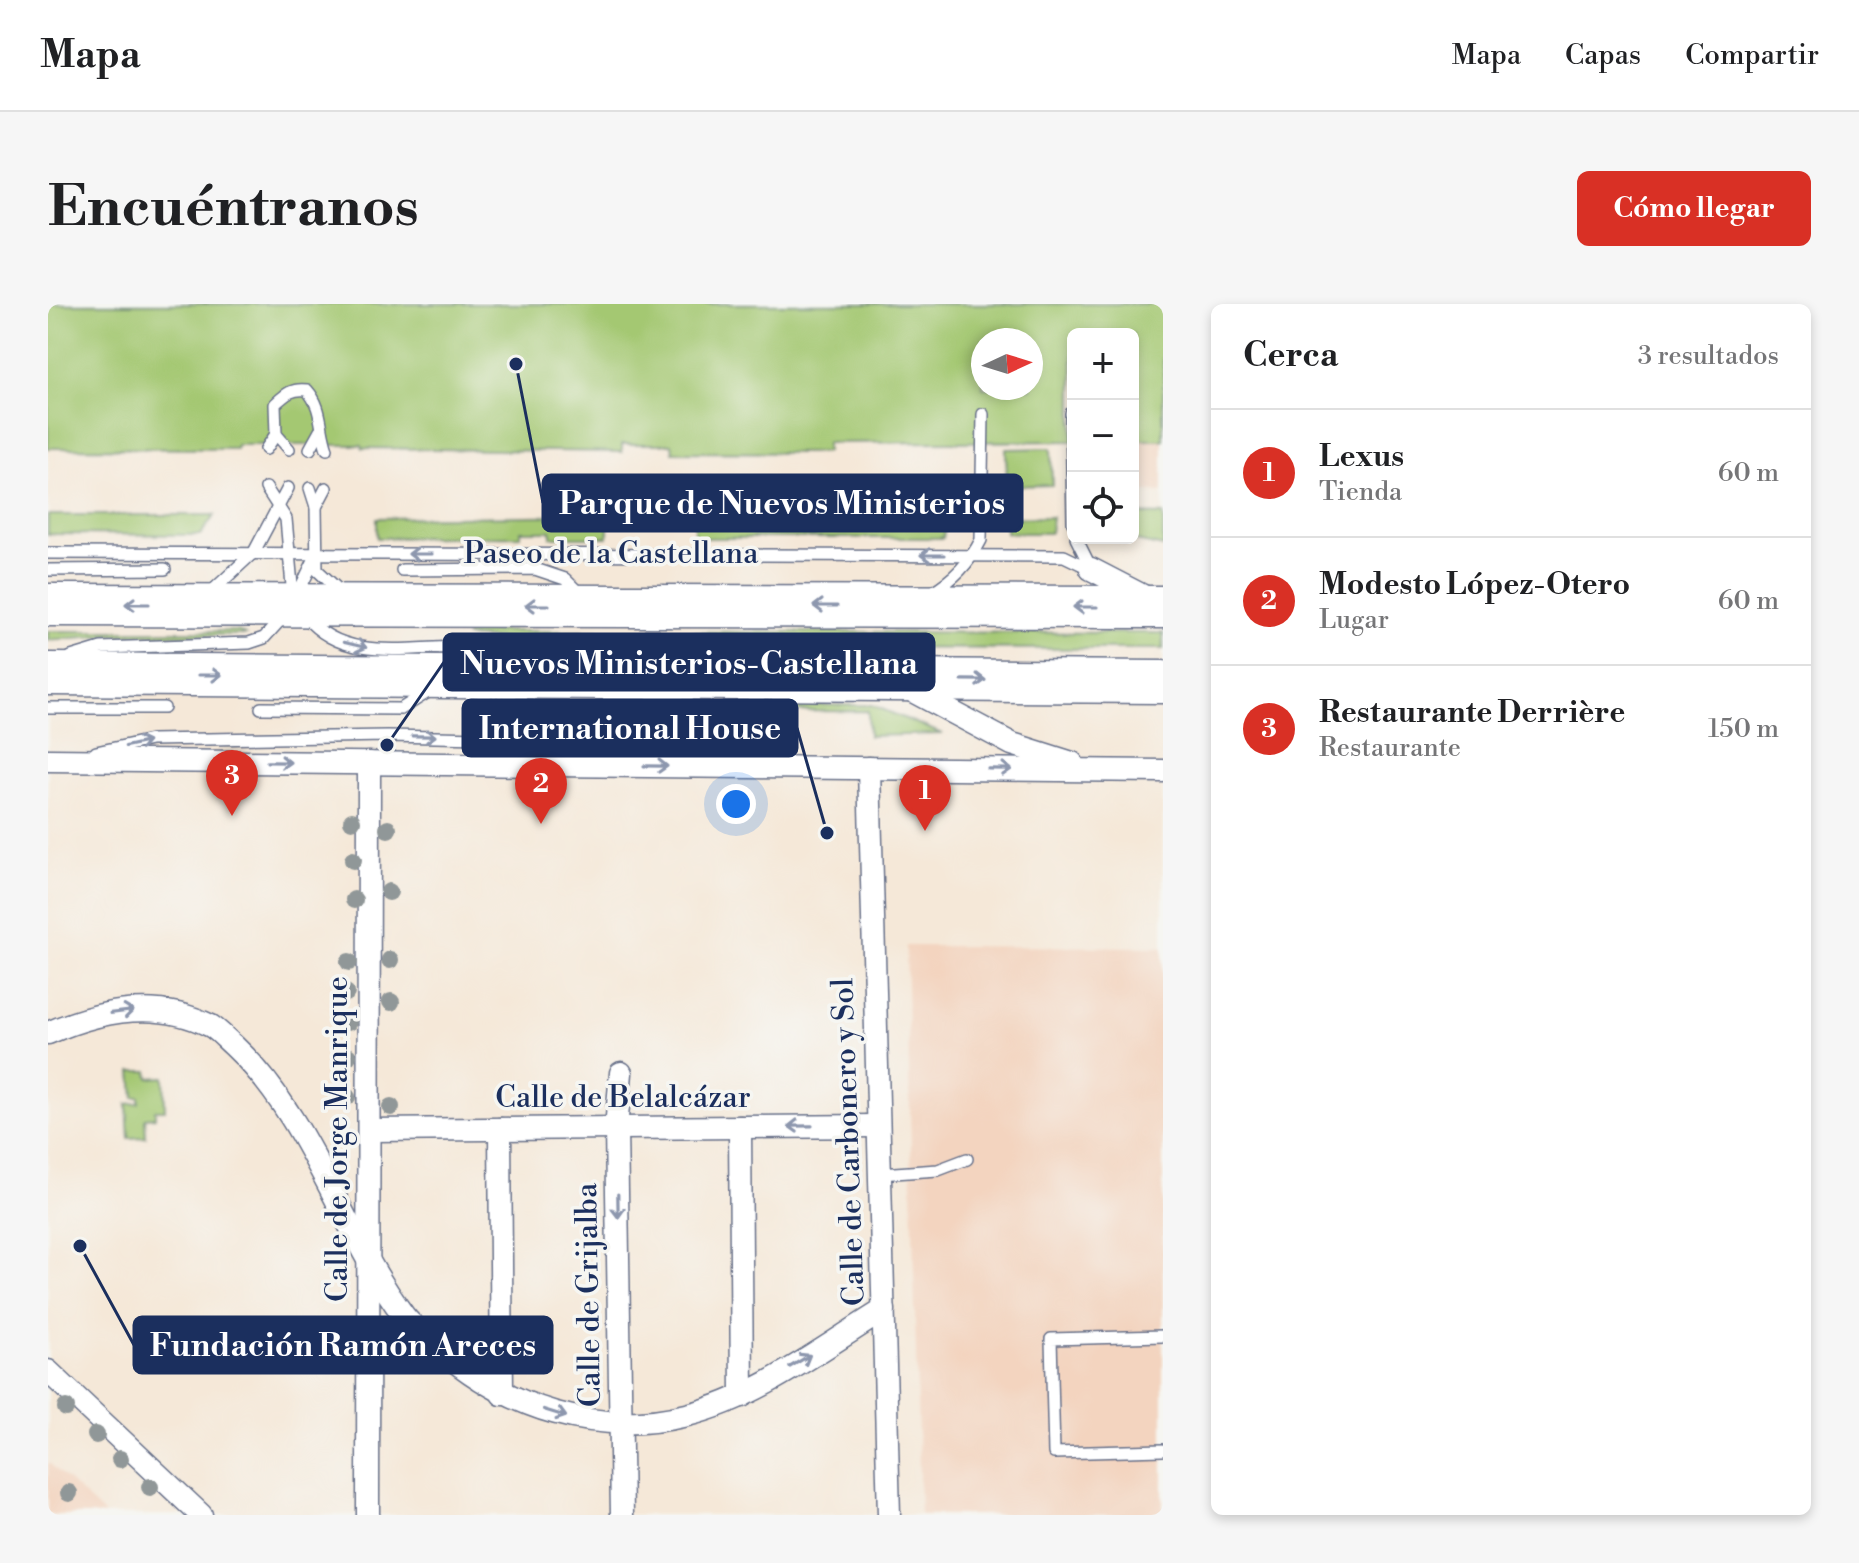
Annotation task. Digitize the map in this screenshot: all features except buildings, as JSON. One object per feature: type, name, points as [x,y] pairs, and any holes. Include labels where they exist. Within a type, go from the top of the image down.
[{"type":"highway","name":"Paseo de la Castellana","points":[[48,605],[294,602],[355,605],[1163,606]]},
{"type":"highway","points":[[48,674],[579,675],[1163,682]]},
{"type":"street","name":"Paseo de la Castellana","points":[[1091,569],[1163,606]]},
{"type":"street","points":[[892,679],[1012,744],[1096,770]]},
{"type":"street","points":[[54,760],[1163,771]]},
{"type":"street","name":"Calle de Jorge Manrique","points":[[368,1515],[369,763]]},
{"type":"street","name":"Calle de Carbonero y Sol","points":[[869,768],[889,1515]]},
{"type":"street","points":[[48,1033],[81,1019],[129,1010],[175,1013],[214,1027],[256,1067],[319,1166],[368,1261],[406,1319],[451,1358],[502,1394],[559,1417],[621,1423],[686,1415],[742,1396],[884,1310]]},
{"type":"street","name":"Calle de Grijalba","points":[[621,1073],[616,1128],[622,1515]]},
{"type":"street","name":"Calle de Belalcázar","points":[[369,1130],[878,1126]]},
{"type":"street","points":[[740,1127],[742,1396]]},
{"type":"street","points":[[500,1129],[502,1394]]},
{"type":"street","points":[[48,1371],[201,1515]]},
{"type":"lane","points":[[266,449],[276,434],[275,404],[290,391],[299,389],[307,390],[320,408],[320,431],[327,449]]},
{"type":"lane","points":[[905,606],[946,584],[973,556],[981,540],[984,505],[983,414]]},
{"type":"lane","points":[[310,449],[320,431]]},
{"type":"lane","points":[[276,434],[289,449]]},
{"type":"lane","points":[[266,488],[286,519],[294,602],[319,633],[358,648],[493,649],[579,675]]},
{"type":"lane","points":[[198,604],[254,552],[288,488]]},
{"type":"lane","points":[[310,488],[316,507],[317,570],[355,605]]},
{"type":"lane","points":[[316,507],[326,488]]},
{"type":"lane","points":[[1079,544],[1091,569]]},
{"type":"lane","name":"Paseo de la Castellana","points":[[48,553],[1064,556],[1091,569]]},
{"type":"lane","points":[[48,664],[101,648],[249,643],[264,638],[294,602],[317,554]]},
{"type":"lane","points":[[48,570],[165,569]]},
{"type":"lane","points":[[402,570],[535,569],[565,579],[590,605]]},
{"type":"lane","points":[[261,708],[401,709],[451,676]]},
{"type":"lane","points":[[48,708],[164,708]]},
{"type":"lane","points":[[54,760],[151,740],[387,736],[535,739],[578,765]]},
{"type":"lane","points":[[880,1174],[938,1170],[967,1159]]},
{"type":"lane","points":[[1163,1336],[1051,1339],[1054,1453],[1163,1450]]},
{"type":"shaded area","points":[[1139,440],[1163,440],[1163,492],[1139,492]]},
{"type":"shaded area","points":[[906,946],[1163,947],[1163,1515],[920,1515]]},
{"type":"shaded area","points":[[48,1462],[105,1515],[48,1515]]},
{"type":"green space","points":[[48,304],[1163,304],[1163,440],[1139,440],[1139,328],[1067,328],[1067,441],[826,443],[826,452],[809,453],[673,452],[672,444],[622,444],[622,452],[363,448],[362,445],[237,445],[236,449],[48,448]]},
{"type":"green space","points":[[1051,448],[1052,485],[1007,486],[1006,449]]},
{"type":"green space","points":[[1139,514],[1163,515],[1163,547],[1139,542]]},
{"type":"green space","points":[[48,515],[215,515],[200,535],[48,534]]},
{"type":"green space","points":[[608,515],[608,537],[551,537],[551,531],[521,531],[520,536],[377,538],[377,518]]},
{"type":"green space","points":[[694,517],[946,519],[943,538],[694,538]]},
{"type":"green space","points":[[1052,517],[1050,533],[1006,533],[1005,518]]},
{"type":"green space","points":[[48,631],[238,631],[245,635],[111,635],[48,640]]},
{"type":"green space","points":[[466,631],[1163,633],[1163,649],[681,648],[466,637]]},
{"type":"green space","points":[[872,705],[942,734],[869,736],[868,711],[466,713],[467,708]]},
{"type":"green space","points":[[132,1071],[148,1071],[149,1078],[164,1077],[165,1110],[155,1110],[155,1117],[145,1118],[146,1137],[129,1138],[127,1104],[139,1103],[139,1097],[134,1097]]},
{"type":"place","name":"Parque de Nuevos Ministerios","points":[[516,364]]},
{"type":"place","name":"Nuevos Ministerios-Castellana","points":[[387,745]]},
{"type":"place","name":"Restaurante Derrière","points":[[232,816]]},
{"type":"place","name":"Modesto López-Otero","points":[[541,824]]},
{"type":"place","name":"Lexus","points":[[925,831]]},
{"type":"place","name":"International House","points":[[827,833]]},
{"type":"place","name":"Fundación Ramón Areces","points":[[80,1246]]}]
